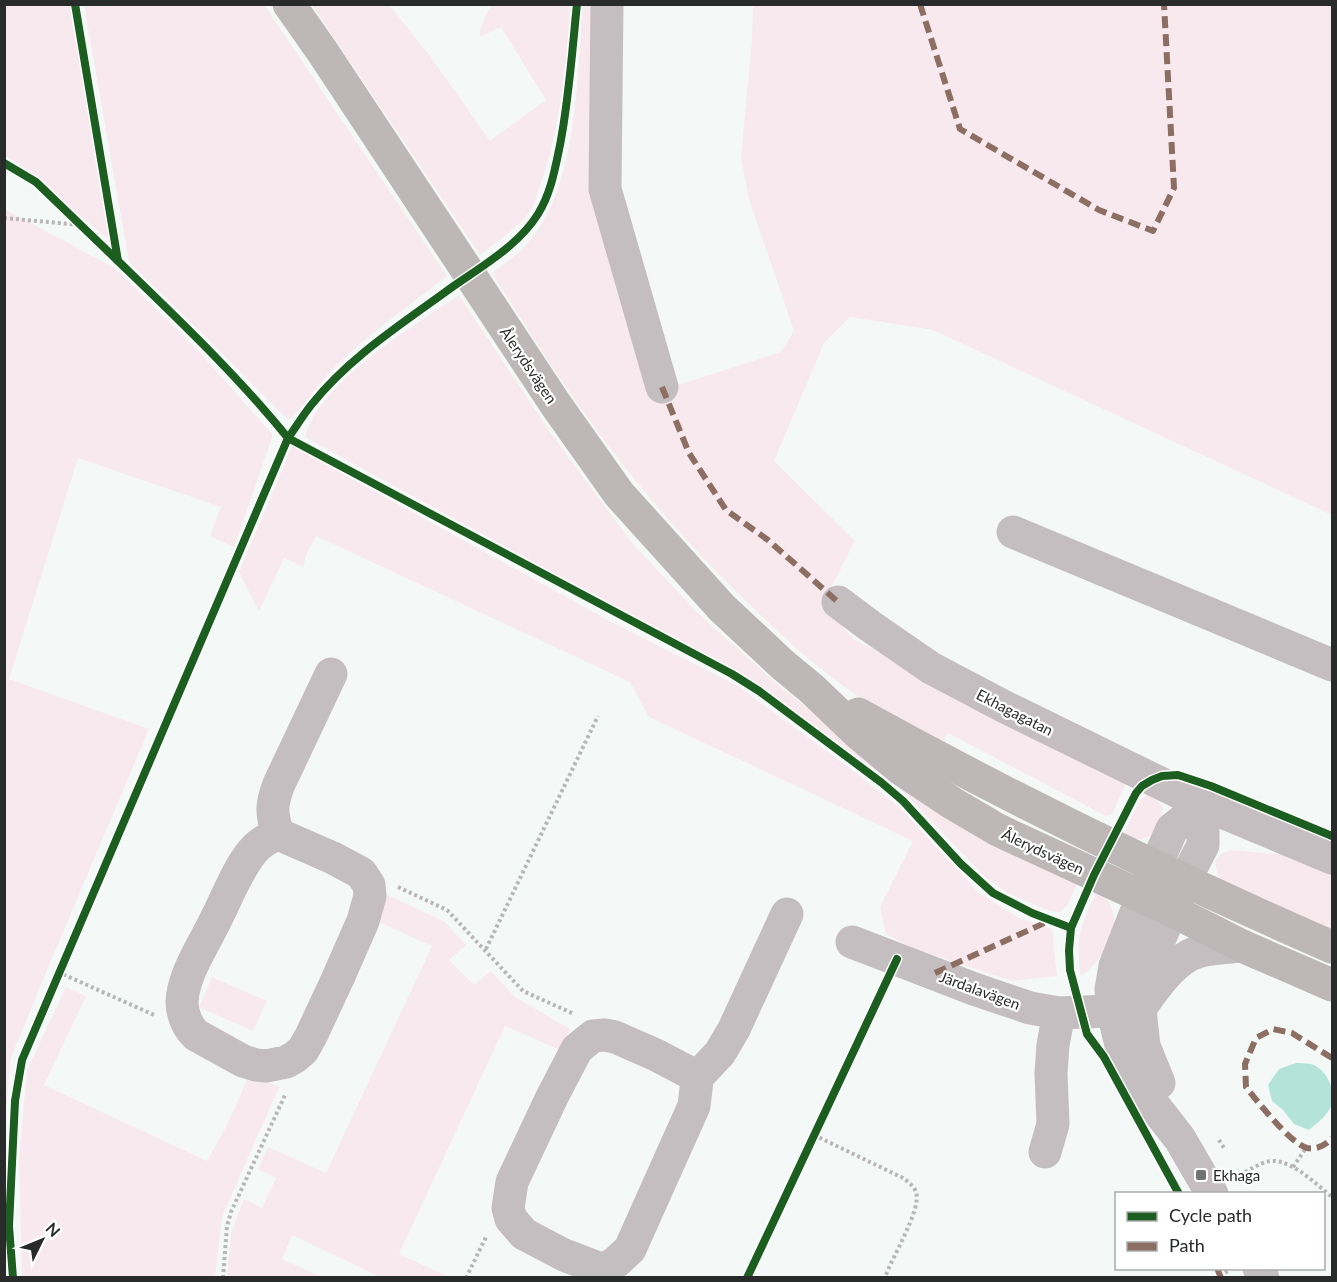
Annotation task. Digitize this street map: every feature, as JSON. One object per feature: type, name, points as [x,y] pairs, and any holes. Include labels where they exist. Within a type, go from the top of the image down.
[{"type":"main road","name":"Ålerydsvägen","points":[[289,4],[556,405],[619,494],[722,608],[858,733],[901,769],[952,803],[998,830],[1172,910],[1242,946],[1332,985]]},
{"type":"main road","name":"Ålerydsvägen","points":[[812,689],[949,764],[1155,867],[1332,947]]},
{"type":"street","points":[[607,4],[604,189],[662,387]]},
{"type":"street","points":[[1013,532],[1332,665]]},
{"type":"street","name":"Ekhagagatan","points":[[838,602],[931,668],[1005,707],[1203,804],[1332,858]]},
{"type":"street","points":[[278,834],[272,815],[273,800],[330,674]]},
{"type":"street","points":[[1203,804],[1172,829],[1115,966],[1111,989],[1126,1010],[1144,1046],[1180,1139],[1211,1192]]},
{"type":"street","points":[[1126,1010],[1145,977],[1185,879],[1203,845],[1203,804]]},
{"type":"street","points":[[278,834],[361,873],[369,885],[370,896],[363,921],[339,978],[303,1050],[286,1062],[266,1066],[243,1061],[191,1031],[182,1004],[190,973],[237,878],[252,852],[265,840],[278,834]]},
{"type":"street","points":[[694,1075],[702,1072],[720,1053],[734,1029],[787,914]]},
{"type":"street","name":"Järdalavägen","points":[[852,942],[1030,1008],[1059,1013],[1126,1010]]},
{"type":"street","points":[[1126,1010],[1191,954],[1204,950],[1242,946]]},
{"type":"street","points":[[1045,1152],[1053,1124],[1051,1073],[1053,1044],[1059,1013]]},
{"type":"street","points":[[593,1036],[615,1037],[694,1075],[697,1080],[697,1095],[687,1125],[634,1242],[615,1263],[605,1269],[598,1268],[544,1245],[517,1228],[508,1208],[512,1182],[577,1048],[593,1036]]},
{"type":"path","points":[[4,218],[81,225]]},
{"type":"path","points":[[486,949],[598,716]]},
{"type":"path","points":[[369,885],[381,883],[393,885],[447,910],[523,991],[571,1012],[583,1022],[593,1036]]},
{"type":"path","points":[[58,972],[160,1018],[173,1020],[185,1018]]},
{"type":"path","points":[[223,1278],[227,1226],[231,1212],[289,1087],[291,1074],[286,1062]]},
{"type":"path","points":[[814,1135],[903,1178],[911,1184],[916,1193],[915,1210],[885,1278]]},
{"type":"path","points":[[1293,1167],[1306,1148]]},
{"type":"path","points":[[1240,1174],[1267,1161],[1279,1161],[1293,1167],[1332,1197]]},
{"type":"path","points":[[466,1278],[490,1229],[508,1208]]},
{"type":"path","points":[[1220,1276],[1255,1273]]},
{"type":"shaded area","points":[[4,5],[70,5],[110,241],[19,164],[5,156]]},
{"type":"shaded area","points":[[84,5],[264,5],[447,276],[347,356],[288,420],[129,262]]},
{"type":"shaded area","points":[[312,5],[389,5],[430,56],[490,141],[546,100],[501,27],[480,37],[480,29],[491,5],[570,5],[562,90],[550,153],[534,204],[529,213],[506,236],[480,255]]},
{"type":"shaded area","points":[[583,5],[600,5],[597,97],[659,391],[781,352],[794,331],[749,199],[741,157],[753,5],[1332,5],[1332,515],[933,330],[850,317],[824,343],[774,461],[855,541],[825,599],[847,632],[860,643],[884,651],[1126,784],[1112,814],[1106,816],[948,733],[943,741],[906,724],[877,709],[814,663],[745,600],[671,522],[603,439],[536,342],[492,273],[527,244],[544,220],[557,192],[572,130]]},
{"type":"shaded area","points":[[5,209],[116,269],[201,354],[273,435],[234,547],[210,536],[221,507],[78,458],[9,679],[149,729],[11,1058],[5,1120]]},
{"type":"shaded area","points":[[459,295],[550,432],[632,543],[701,616],[779,686],[841,734],[1080,878],[1067,906],[1060,912],[1050,911],[1008,893],[986,878],[900,788],[736,670],[305,437],[314,416],[328,396],[348,376],[394,339]]},
{"type":"shaded area","points":[[292,446],[606,619],[738,686],[901,809],[978,892],[1019,918],[1052,929],[1057,976],[1012,981],[912,948],[886,934],[880,907],[913,841],[649,717],[630,682],[316,536],[305,557],[304,567],[284,558],[259,611],[239,572]]},
{"type":"shaded area","points":[[1150,791],[1163,807],[1156,830],[1146,838],[1122,837],[1140,800]]},
{"type":"shaded area","points":[[1231,850],[1290,855],[1332,873],[1332,935],[1229,889],[1218,876],[1215,862],[1221,854]]},
{"type":"shaded area","points":[[1098,889],[1108,900],[1113,912],[1112,935],[1100,957],[1081,976],[1079,940],[1087,912]]},
{"type":"shaded area","points":[[383,893],[445,922],[466,945],[449,960],[474,985],[491,971],[515,997],[570,1029],[560,1050],[505,1026],[399,1254],[449,1277],[380,1277],[292,1235],[282,1259],[322,1277],[227,1278],[231,1233],[244,1199],[262,1208],[276,1178],[258,1169],[268,1147],[326,1173],[432,946],[372,919]]},
{"type":"shaded area","points":[[212,977],[267,1001],[253,1031],[199,1007]]},
{"type":"shaded area","points":[[66,987],[86,996],[44,1085],[207,1161],[226,1127],[250,1074],[279,1087],[222,1217],[215,1277],[22,1278],[19,1159],[27,1070]]},
{"type":"shaded area","points":[[1296,1063],[1316,1066],[1329,1080],[1331,1087],[1332,1100],[1329,1110],[1309,1130],[1294,1124],[1272,1101],[1268,1085],[1279,1069]]},
{"type":"marked path","points":[[920,4],[960,129],[1099,210],[1153,231],[1174,188],[1164,4]]},
{"type":"marked path","points":[[662,387],[689,453],[726,510],[768,540],[838,602]]},
{"type":"marked path","points":[[935,973],[1051,920]]},
{"type":"marked path","points":[[1332,1058],[1292,1033],[1273,1029],[1256,1038],[1245,1064],[1246,1087],[1292,1139],[1307,1148],[1314,1148],[1327,1143],[1332,1138]]},
{"type":"marked path","points":[[1218,1270],[1221,1278]]},
{"type":"cycle path","points":[[4,163],[36,182],[118,261],[75,4]]},
{"type":"cycle path","points":[[13,1278],[9,1226],[15,1101],[22,1060],[288,438],[309,408],[341,372],[391,331],[495,258],[519,237],[538,214],[549,189],[560,145],[577,4]]},
{"type":"cycle path","points":[[118,261],[227,369],[288,438],[732,674],[759,691],[882,783],[903,801],[961,864],[993,893],[1032,913],[1071,928]]},
{"type":"cycle path","points":[[1178,1192],[1104,1057],[1087,1034],[1070,970],[1071,928],[1094,875],[1136,793],[1142,786],[1162,776],[1178,775],[1211,786],[1332,836]]},
{"type":"cycle path","points":[[747,1278],[897,959]]},
{"type":"place","name":"Ekhaga","points":[[1201,1175]]}]
